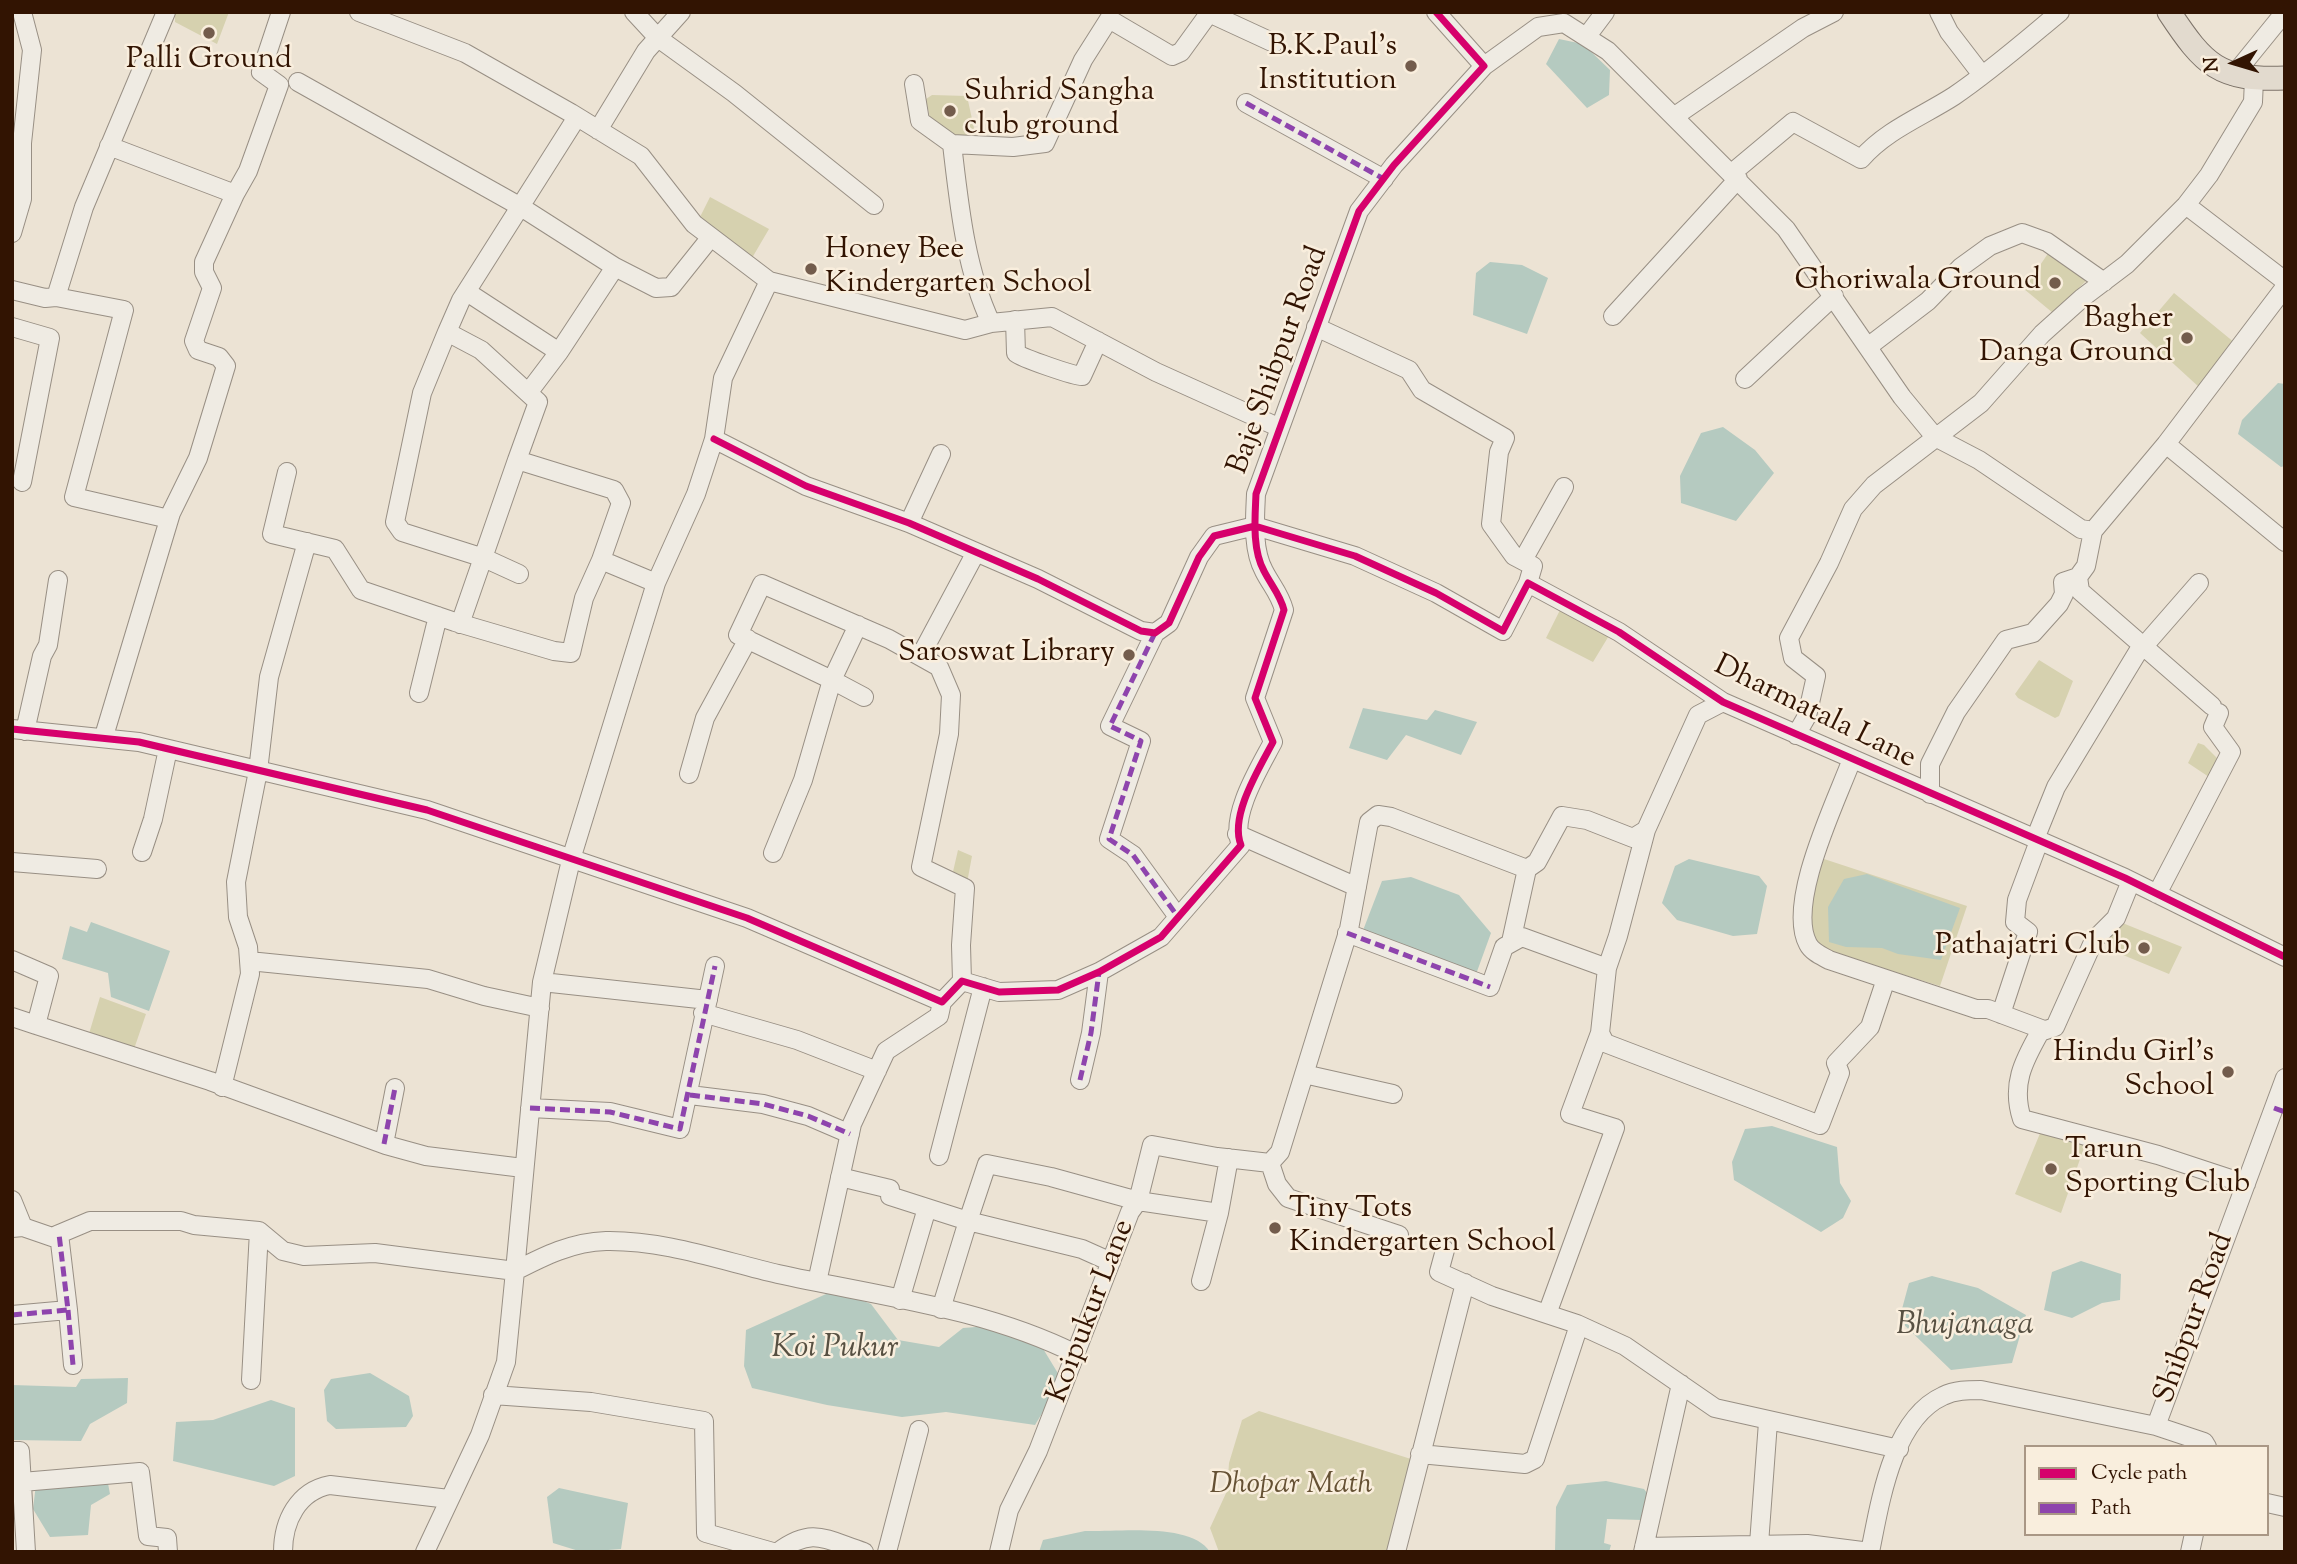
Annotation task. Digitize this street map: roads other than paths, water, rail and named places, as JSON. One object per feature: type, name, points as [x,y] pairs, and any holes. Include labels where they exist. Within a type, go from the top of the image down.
[{"type":"main road","points":[[2169,12],[2194,50],[2243,78],[2285,78]]},
{"type":"street","points":[[12,233],[22,200],[23,143],[32,50],[22,12]]},
{"type":"street","points":[[56,297],[84,207],[166,12]]},
{"type":"street","points":[[104,736],[169,519],[198,458],[226,366],[219,357],[198,350],[194,341],[212,288],[204,272],[204,261],[234,194],[248,171],[279,85],[261,72],[281,12]]},
{"type":"street","points":[[359,12],[381,16],[465,53],[641,156],[694,224],[769,281],[965,330],[991,323],[1052,317],[1156,372],[1278,427]]},
{"type":"street","points":[[635,12],[658,38],[734,93],[874,205]]},
{"type":"street","points":[[598,131],[646,51],[681,12]]},
{"type":"street","points":[[1436,12],[1485,66]]},
{"type":"street","points":[[1587,36],[1605,12]]},
{"type":"street","points":[[1675,117],[1803,28],[1834,12]]},
{"type":"street","points":[[1939,12],[1949,32],[1982,75]]},
{"type":"street","points":[[1613,316],[1735,176],[1793,122],[1861,159],[1916,116],[1952,97],[1982,75],[2060,12]]},
{"type":"street","points":[[1797,735],[1807,716],[1816,676],[1793,658],[1789,638],[1829,563],[1853,509],[1874,485],[1981,403],[2042,334],[2135,257],[2186,205],[2209,175],[2253,102],[2243,78],[2285,12]]},
{"type":"street","points":[[914,84],[920,121],[952,144],[1013,147],[1045,143],[1083,60],[1109,19],[1172,56],[1181,52],[1210,13],[1274,43]]},
{"type":"street","name":"Baje Shibpur Road","points":[[962,981],[999,992],[1058,990],[1099,972],[1161,937],[1241,845],[1237,834],[1248,790],[1273,742],[1255,698],[1284,610],[1280,596],[1262,568],[1255,526],[1256,494],[1278,427],[1359,211],[1384,179],[1485,66],[1538,27],[1564,23],[1608,51],[1735,176],[1786,229],[1902,397],[1934,437]]},
{"type":"street","points":[[12,44],[32,50]]},
{"type":"street","points":[[298,82],[521,207],[615,267],[656,288],[671,287],[711,237]]},
{"type":"street","points":[[1246,103],[1384,179]]},
{"type":"street","points":[[519,574],[484,558],[402,532],[395,522],[422,393],[447,332],[467,292],[577,117]]},
{"type":"street","points":[[952,144],[971,263],[981,302],[991,323]]},
{"type":"street","points":[[108,146],[234,194]]},
{"type":"street","points":[[2186,205],[2285,281]]},
{"type":"street","points":[[1869,346],[1928,301],[1961,267],[1990,246],[2022,233],[2047,242],[2104,282]]},
{"type":"street","points":[[528,393],[559,352],[615,267]]},
{"type":"street","points":[[425,1552],[480,1435],[506,1362],[542,982],[572,856],[656,583],[696,494],[714,439],[723,378],[769,281]]},
{"type":"street","points":[[1912,786],[1930,764],[1955,712],[2006,640],[2033,633],[2059,604],[2064,594],[2063,582],[2078,577],[2086,566],[2093,531],[2166,444],[2285,287]]},
{"type":"street","points":[[12,290],[45,299],[56,297],[124,310],[74,497],[169,519]]},
{"type":"street","points":[[467,292],[559,352]]},
{"type":"street","points":[[1745,379],[1834,296]]},
{"type":"street","points":[[1015,320],[1016,353],[1075,376],[1082,376],[1087,369],[1098,341]]},
{"type":"street","points":[[12,327],[50,338],[22,482]]},
{"type":"street","points":[[1178,917],[1133,855],[1109,839],[1141,741],[1110,726],[1156,633],[1169,623],[1199,557],[1214,536],[1255,526],[1355,556],[1436,593],[1503,631],[1528,583],[1532,566],[1514,556],[1491,524],[1499,452],[1506,438],[1422,390],[1409,370],[1316,327]]},
{"type":"street","points":[[447,332],[481,350],[538,402],[460,624]]},
{"type":"street","points":[[1934,437],[1979,460],[2081,529],[2093,531]]},
{"type":"street","points":[[714,439],[806,486],[909,523],[975,554],[1038,579],[1141,631],[1156,633]]},
{"type":"street","points":[[2166,444],[2285,542]]},
{"type":"street","points":[[909,523],[941,454]]},
{"type":"street","points":[[287,472],[272,534],[335,550],[361,590],[460,624],[571,653],[584,598],[601,560],[621,502],[614,490],[517,460]]},
{"type":"street","points":[[1523,560],[1564,487]]},
{"type":"street","points":[[222,1087],[250,974],[239,917],[236,882],[258,771],[269,677],[307,542]]},
{"type":"street","points":[[920,655],[975,554]]},
{"type":"street","points":[[601,560],[656,583]]},
{"type":"street","points":[[2078,577],[2080,591],[2215,709],[2213,727],[2231,752],[2157,894]]},
{"type":"street","points":[[58,580],[48,645],[19,730],[104,736],[427,810],[572,856],[747,918],[942,1002]]},
{"type":"street","name":"Dharmatala Lane","points":[[1528,583],[1619,632],[1723,702],[2131,881],[2280,951]]},
{"type":"street","points":[[2001,1014],[2028,932],[2015,922],[2017,900],[2056,787],[2143,645],[2199,583]]},
{"type":"street","points":[[817,1282],[850,1134],[886,1051],[939,1016],[942,1002],[962,981],[961,945],[965,888],[921,867],[949,734],[951,695],[939,667],[920,655],[762,584],[738,635],[864,697]]},
{"type":"street","points":[[419,694],[438,617]]},
{"type":"street","points":[[773,853],[803,780],[832,680],[858,625]]},
{"type":"street","points":[[689,774],[705,718],[748,639]]},
{"type":"street","points":[[1547,1314],[1615,1128],[1570,1114],[1600,1033],[1606,968],[1618,936],[1646,830],[1698,715],[1723,702]]},
{"type":"street","points":[[142,852],[153,819],[168,749]]},
{"type":"street","points":[[1852,760],[1815,858],[1801,910],[1805,937],[1810,948],[1829,960],[2001,1014],[2043,1030],[2055,1027],[2094,940],[2116,918],[2131,881]]},
{"type":"street","points":[[1930,764],[1930,794]]},
{"type":"street","points":[[1270,1163],[1280,1152],[1347,933],[1369,822],[1378,816],[1402,822],[1527,869]]},
{"type":"street","points":[[1511,942],[1527,869],[1537,862],[1562,816],[1587,820],[1633,838],[1646,830]]},
{"type":"street","points":[[1237,834],[1357,887]]},
{"type":"street","points":[[12,862],[97,869]]},
{"type":"street","points":[[1347,933],[1490,987],[1504,947],[1522,937],[1606,968]]},
{"type":"street","points":[[12,960],[49,976],[36,1025]]},
{"type":"street","points":[[249,961],[428,979],[484,996],[540,1008]]},
{"type":"street","points":[[530,1108],[610,1112],[680,1129],[690,1095],[715,965]]},
{"type":"street","points":[[1080,1080],[1091,1033],[1099,972]]},
{"type":"street","points":[[1600,1033],[1605,1043],[1820,1125],[1840,1073],[1836,1063],[1870,1027],[1886,979]]},
{"type":"street","points":[[542,982],[706,1007],[877,1071]]},
{"type":"street","points":[[939,1156],[983,987]]},
{"type":"street","points":[[12,1017],[384,1144],[426,1156],[523,1167]]},
{"type":"street","points":[[2043,1030],[2028,1052],[2016,1081],[2016,1100],[2022,1119],[2167,1157],[2246,1184]]},
{"type":"street","points":[[1304,1074],[1393,1094]]},
{"type":"street","name":"Shibpur Road","points":[[1870,1552],[1887,1472],[1899,1449],[1928,1406],[1958,1391],[1981,1390],[2156,1426],[2246,1184],[2279,1110],[2285,1078]]},
{"type":"street","points":[[384,1144],[395,1088]]},
{"type":"street","points":[[690,1095],[764,1104],[808,1116],[850,1134]]},
{"type":"street","points":[[941,1309],[986,1164],[1138,1201],[1150,1147],[1155,1144],[1270,1163]]},
{"type":"street","points":[[1201,1281],[1219,1213],[1229,1158]]},
{"type":"street","points":[[1270,1163],[1277,1184],[1288,1198],[1399,1235]]},
{"type":"street","points":[[840,1177],[890,1189],[890,1196],[968,1221],[1082,1249],[1111,1262]]},
{"type":"street","points":[[12,1200],[18,1228],[52,1237],[90,1221],[181,1221],[194,1226],[259,1231],[283,1251],[304,1256],[375,1253],[515,1271],[557,1250],[606,1241],[681,1251],[1008,1325],[1076,1354]]},
{"type":"street","name":"Koipukur Lane","points":[[999,1552],[1009,1510],[1038,1451],[1111,1262],[1138,1201],[1219,1213]]},
{"type":"street","points":[[900,1300],[927,1208]]},
{"type":"street","points":[[251,1380],[259,1231]]},
{"type":"street","points":[[59,1234],[73,1365]]},
{"type":"street","points":[[1445,1250],[1439,1272],[1579,1325],[1625,1346],[1715,1408],[1768,1422],[1899,1449]]},
{"type":"street","points":[[1396,1552],[1465,1283]]},
{"type":"street","points":[[12,1315],[68,1310]]},
{"type":"street","points":[[1420,1454],[1525,1464],[1535,1459],[1579,1325]]},
{"type":"street","points":[[1681,1384],[1643,1549],[1807,1544],[1870,1552]]},
{"type":"street","points":[[493,1395],[591,1402],[704,1421],[706,1533],[776,1552],[800,1537],[811,1535],[863,1552]]},
{"type":"street","points":[[1759,1544],[1768,1422]]},
{"type":"street","points":[[2156,1426],[2204,1442],[2206,1445]]},
{"type":"street","points":[[887,1552],[919,1430]]},
{"type":"street","points":[[12,1451],[20,1451],[26,1552]]},
{"type":"street","points":[[22,1482],[140,1472],[148,1536],[167,1538],[168,1552]]},
{"type":"street","points":[[283,1552],[288,1524],[299,1500],[316,1488],[330,1485],[449,1499]]},
{"type":"water","points":[[1559,39],[1583,44],[1610,70],[1609,95],[1587,108],[1546,64]]},
{"type":"water","points":[[1490,262],[1522,265],[1548,278],[1527,334],[1473,315],[1476,273]]},
{"type":"water","points":[[2278,383],[2285,384],[2285,466],[2281,467],[2238,434],[2242,420]]},
{"type":"water","points":[[1723,427],[1755,450],[1774,473],[1736,521],[1681,503],[1680,476],[1701,433]]},
{"type":"water","points":[[1363,708],[1427,720],[1435,710],[1477,722],[1461,755],[1406,735],[1387,760],[1349,748]]},
{"type":"water","points":[[1689,859],[1759,876],[1767,886],[1757,934],[1733,936],[1677,920],[1662,903],[1675,866]]},
{"type":"water","points":[[1867,874],[1960,908],[1941,960],[1898,954],[1882,948],[1846,947],[1829,942],[1828,907],[1844,879]]},
{"type":"water","points":[[1411,877],[1459,895],[1491,933],[1475,977],[1362,933],[1382,881]]},
{"type":"water","points":[[91,922],[170,951],[149,1011],[111,997],[108,973],[62,959],[70,926],[87,932]]},
{"type":"water","points":[[1772,1126],[1837,1147],[1840,1183],[1851,1201],[1843,1218],[1821,1232],[1734,1180],[1732,1162],[1745,1129]]},
{"type":"water","points":[[2081,1261],[2121,1274],[2120,1300],[2102,1303],[2072,1318],[2044,1310],[2052,1272]]},
{"type":"water","name":"Bhujanaga","points":[[1932,1276],[1978,1288],[2026,1315],[2012,1363],[1951,1370],[1899,1320],[1909,1283]]},
{"type":"water","name":"Koi Pukur","points":[[835,1290],[871,1304],[898,1340],[939,1347],[963,1328],[989,1326],[1042,1347],[1059,1375],[1047,1405],[1035,1425],[946,1412],[902,1417],[827,1405],[752,1388],[744,1366],[746,1330]]},
{"type":"water","points":[[370,1373],[409,1396],[413,1416],[406,1427],[336,1429],[327,1421],[324,1390],[331,1379]]},
{"type":"water","points":[[128,1378],[127,1403],[90,1424],[81,1441],[12,1440],[12,1385],[76,1387],[81,1379]]},
{"type":"water","points":[[271,1400],[295,1408],[295,1476],[274,1486],[173,1461],[176,1422],[213,1420]]},
{"type":"water","points":[[106,1473],[110,1494],[91,1505],[88,1535],[50,1537],[33,1509],[36,1484]]},
{"type":"water","points":[[1606,1481],[1644,1489],[1651,1498],[1642,1520],[1607,1519],[1604,1543],[1611,1545],[1609,1552],[1555,1552],[1556,1507],[1567,1485]]},
{"type":"water","points":[[559,1488],[628,1503],[621,1549],[582,1552],[553,1543],[547,1497]]},
{"type":"water","points":[[1085,1531],[1171,1532],[1201,1543],[1210,1552],[1039,1552],[1043,1540]]},
{"type":"place","name":"Palli Ground","points":[[209,33]]},
{"type":"place","name":"B.K.Paul's Institution","points":[[1411,66]]},
{"type":"place","name":"Suhrid Sangha club ground","points":[[950,111]]},
{"type":"place","name":"Honey Bee Kindergarten School","points":[[811,269]]},
{"type":"place","name":"Ghoriwala Ground","points":[[2055,283]]},
{"type":"place","name":"Bagher Danga Ground","points":[[2187,338]]},
{"type":"place","name":"Saroswat Library","points":[[1129,655]]},
{"type":"place","name":"Pathajatri Club","points":[[2144,948]]},
{"type":"place","name":"Hindu Girl's School","points":[[2228,1072]]},
{"type":"place","name":"Tarun Sporting Club","points":[[2051,1169]]},
{"type":"place","name":"Tiny Tots Kindergarten School","points":[[1275,1228]]},
{"type":"park label","name":"Dhopar Math","points":[[1291,1487]]}]
